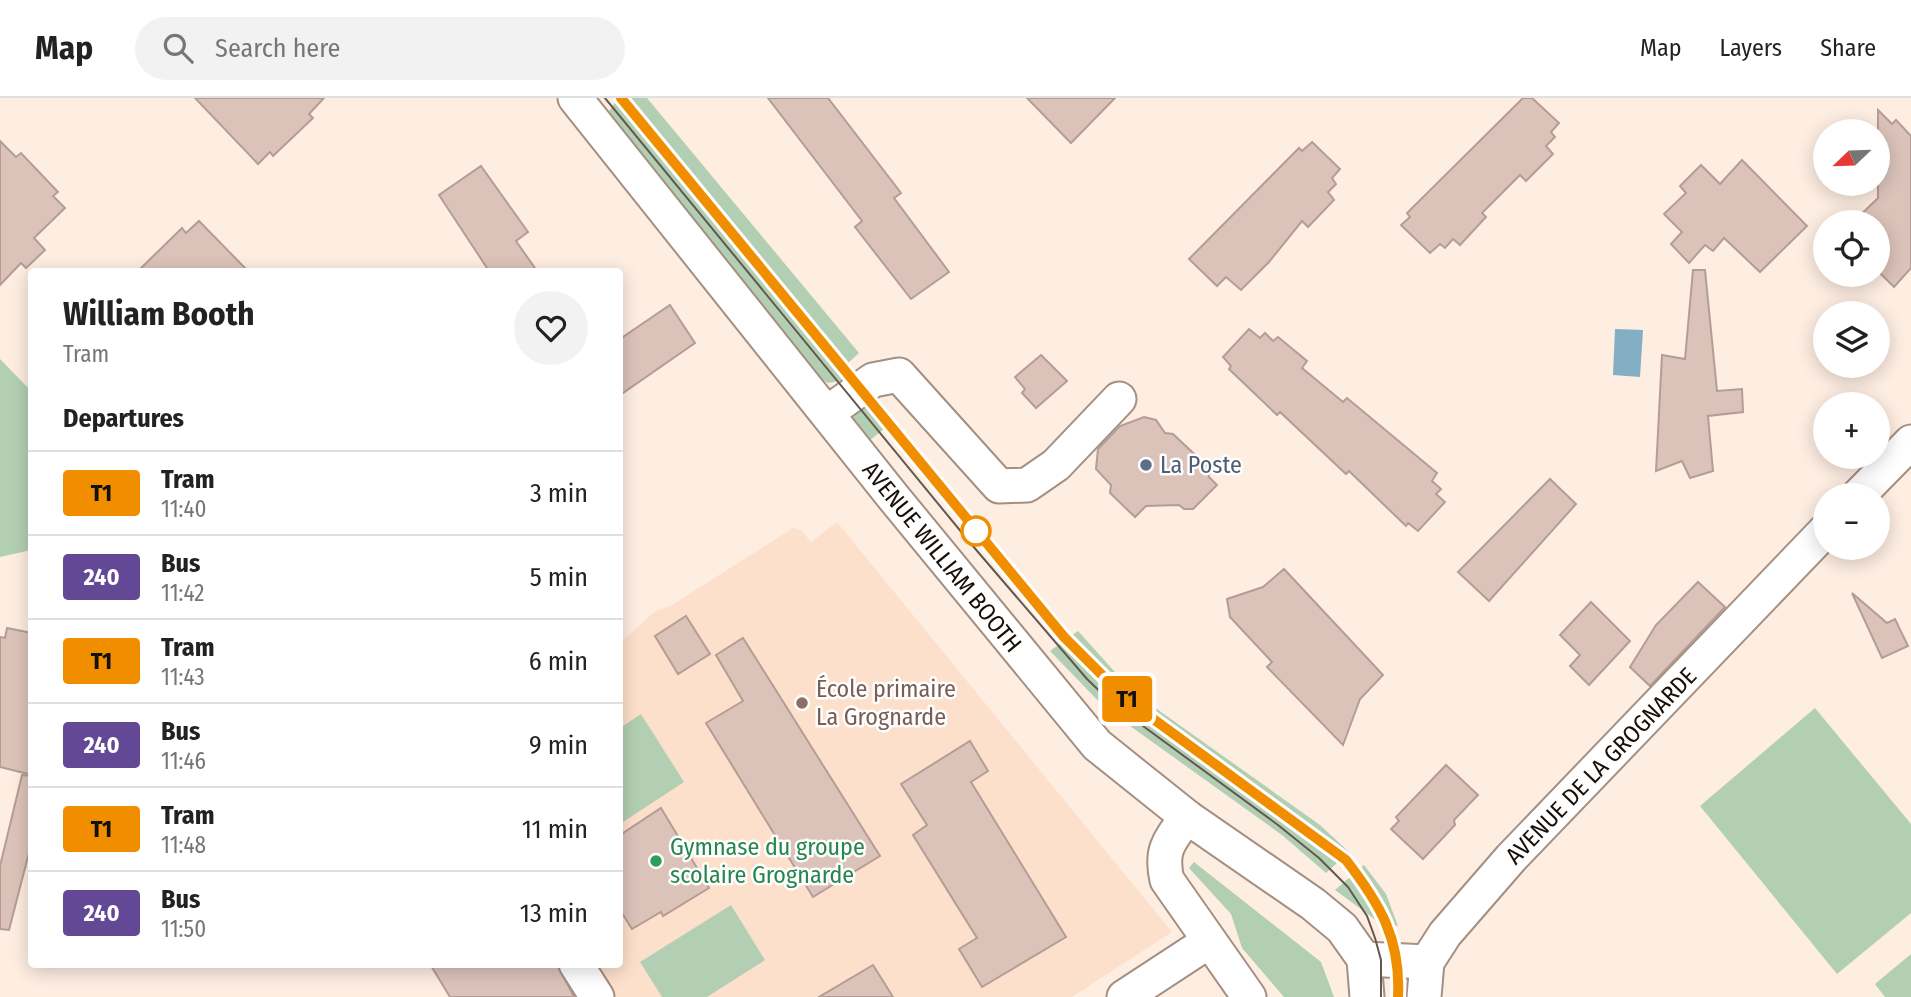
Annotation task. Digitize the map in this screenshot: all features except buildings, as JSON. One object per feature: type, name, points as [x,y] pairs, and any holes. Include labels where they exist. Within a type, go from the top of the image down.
[{"type":"street","name":"AVENUE WILLIAM BOOTH","points":[[581,100],[827,413],[1097,746],[1186,817],[1313,904],[1342,928],[1364,959]]},
{"type":"street","points":[[827,413],[873,380],[899,375],[999,486],[1027,485],[1056,466],[1119,399]]},
{"type":"street","points":[[1871,483],[1911,442]]},
{"type":"street","name":"AVENUE DE LA GROGNARDE","points":[[1427,962],[1445,933],[1511,858],[1813,543]]},
{"type":"street","points":[[1186,817],[1170,840],[1162,859],[1167,880],[1249,997]]},
{"type":"street","points":[[1124,997],[1208,942]]},
{"type":"street","points":[[1367,997],[1364,959],[1427,962],[1424,997]]},
{"type":"street","points":[[579,968],[597,997]]},
{"type":"shaded area","name":"École primaire La Grognarde","points":[[837,522],[1172,932],[1072,997],[614,997],[596,968],[623,968],[623,640],[654,612],[672,605],[793,528],[801,530],[811,542]]},
{"type":"green space","points":[[618,98],[647,98],[859,353],[848,363],[855,373],[844,380],[828,383],[822,379],[616,129],[609,111]]},
{"type":"green space","points":[[0,359],[28,388],[28,551],[0,557]]},
{"type":"green space","points":[[874,396],[894,421],[864,445],[853,424],[854,413]]},
{"type":"green space","points":[[1078,631],[1133,692],[1320,825],[1349,852],[1326,873],[1282,835],[1105,708],[1050,651]]},
{"type":"green space","points":[[1815,708],[1911,824],[1911,913],[1837,974],[1700,806]]},
{"type":"green space","points":[[641,714],[684,782],[623,822],[623,726]]},
{"type":"green space","points":[[1194,862],[1321,962],[1334,997],[1284,997],[1242,948],[1231,914],[1189,868]]},
{"type":"green space","points":[[1364,865],[1386,894],[1398,926],[1380,923],[1335,890]]},
{"type":"green space","points":[[731,905],[765,960],[707,997],[662,997],[640,962]]},
{"type":"green space","points":[[1911,954],[1911,997],[1885,997],[1875,984]]},
{"type":"water","points":[[1615,329],[1643,330],[1640,377],[1613,375]]},
{"type":"tram line","points":[[605,98],[972,545],[1087,679],[1113,704],[1278,825],[1319,858],[1348,887],[1367,916],[1375,938],[1381,960],[1381,997]]},
{"type":"tram line","points":[[621,98],[1059,633],[1125,698],[1316,837],[1360,879],[1377,903],[1390,930],[1397,961],[1398,997]]},
{"type":"tram line","name":"T1","points":[[621,98],[1064,637],[1126,699],[1346,860],[1377,900],[1389,928],[1399,977],[1398,997]]},
{"type":"place","name":"La Poste","points":[[1146,465]]},
{"type":"place","name":"École primaire La Grognarde","points":[[802,703]]},
{"type":"place","name":"Gymnase du groupe scolaire Grognarde","points":[[656,861]]}]
